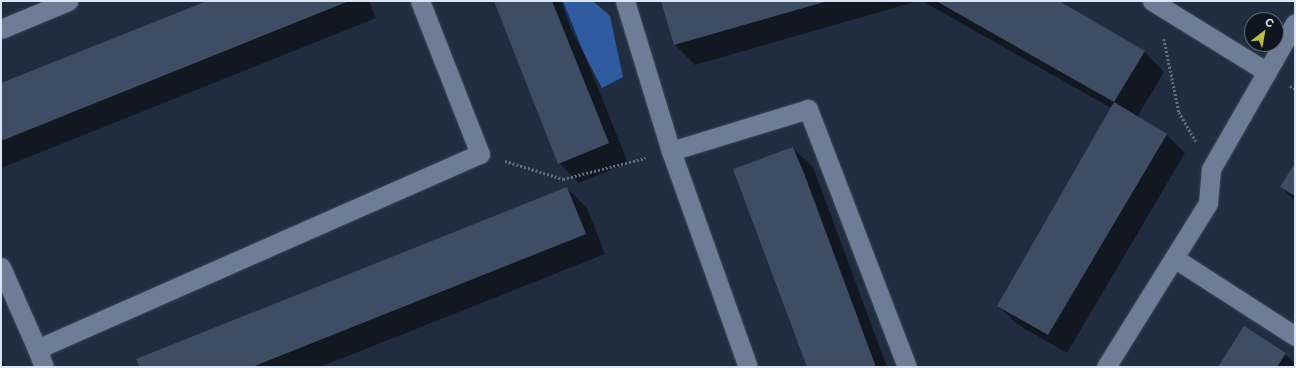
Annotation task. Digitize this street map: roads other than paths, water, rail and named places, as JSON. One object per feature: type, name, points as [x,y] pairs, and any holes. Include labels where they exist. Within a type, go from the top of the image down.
[{"type":"lane","points":[[1,29],[68,1]]},
{"type":"lane","points":[[37,349],[480,154],[420,1]]},
{"type":"lane","points":[[624,1],[671,151],[748,367]]},
{"type":"lane","points":[[1154,2],[1267,72]]},
{"type":"lane","points":[[1106,367],[1208,203],[1211,169],[1295,23]]},
{"type":"lane","points":[[671,151],[808,109],[907,367]]},
{"type":"lane","points":[[1174,258],[1295,336]]},
{"type":"lane","points":[[1,267],[44,367]]}]
